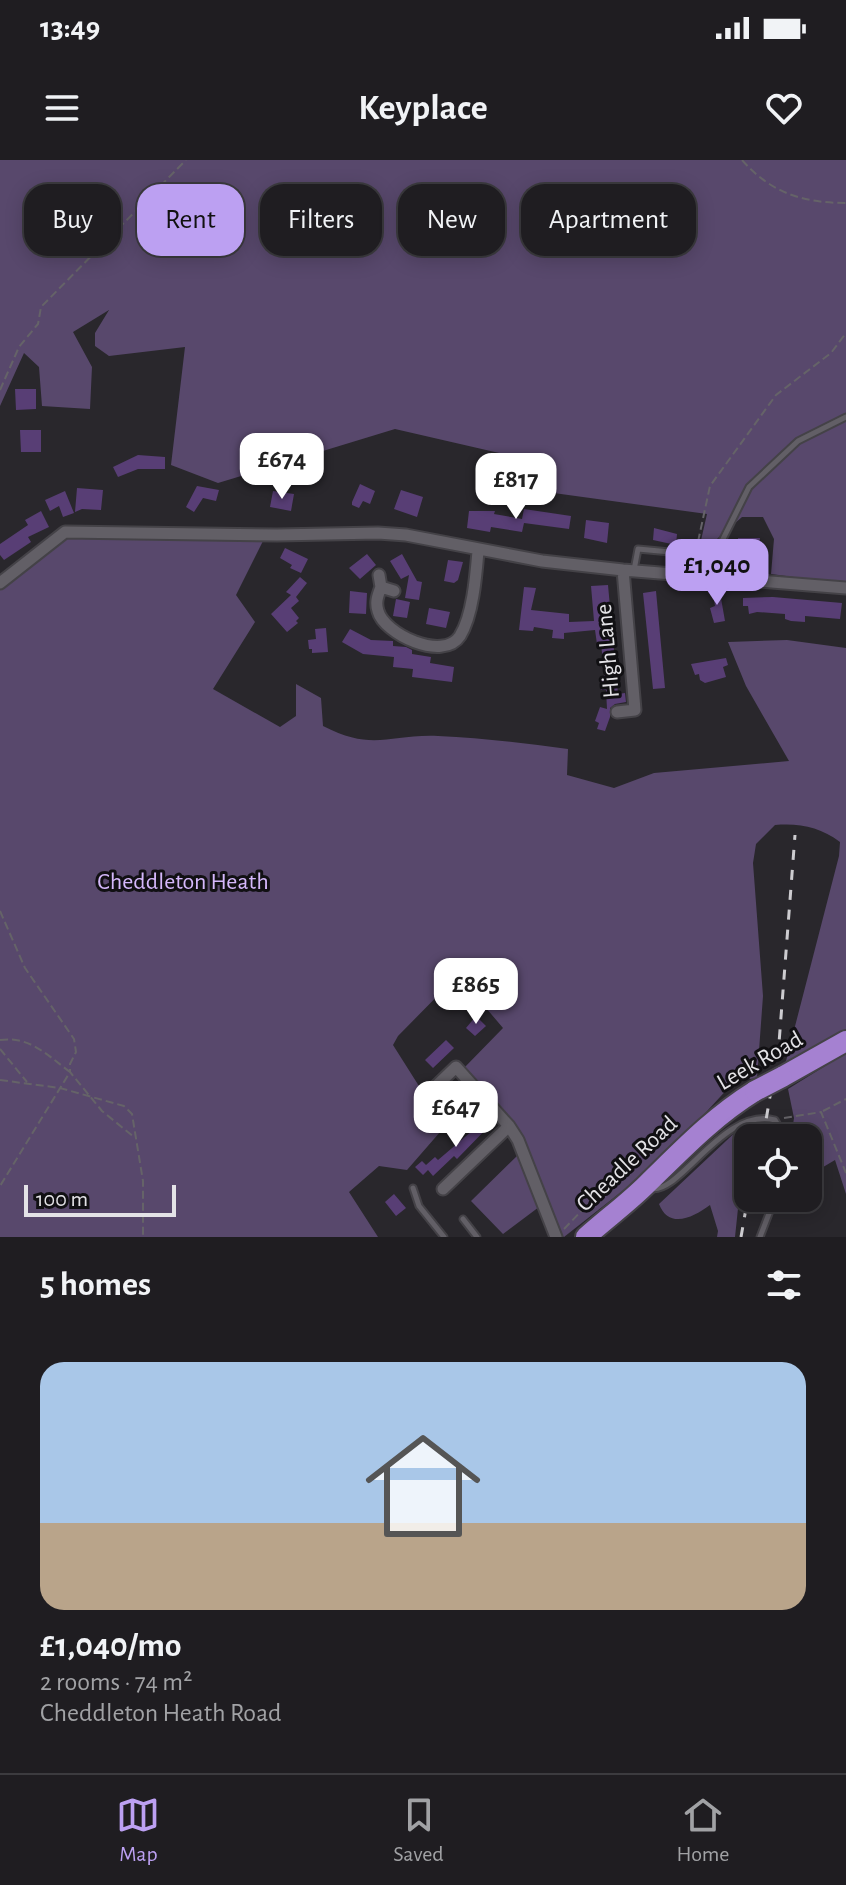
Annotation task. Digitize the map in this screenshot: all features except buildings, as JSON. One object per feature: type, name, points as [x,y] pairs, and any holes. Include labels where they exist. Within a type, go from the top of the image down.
[{"type":"highway","name":"Leek Road","points":[[702,1129],[755,1091],[846,1041]]},
{"type":"highway","name":"Cheadle Road","points":[[586,1237],[645,1186],[702,1129]]},
{"type":"street","points":[[0,583],[65,532],[378,533],[406,535],[478,551],[628,571],[846,588]]},
{"type":"street","points":[[394,591],[380,581],[376,601],[382,621],[390,629],[424,645],[442,646],[453,642],[460,635],[475,584],[478,551]]},
{"type":"street","name":"High Lane","points":[[617,712],[635,710],[628,571]]},
{"type":"street","points":[[431,1091],[456,1067],[509,1126],[518,1140],[558,1236]]},
{"type":"street","points":[[443,1189],[509,1126]]},
{"type":"lane","points":[[704,577],[749,487],[798,441],[846,417]]},
{"type":"lane","points":[[628,571],[638,549],[670,552]]},
{"type":"lane","points":[[645,1186],[657,1190],[666,1188],[679,1172],[743,1121],[761,1117],[775,1120],[777,1124]]},
{"type":"lane","points":[[413,1188],[419,1206],[444,1237]]},
{"type":"lane","points":[[760,1237],[770,1212]]},
{"type":"lane","points":[[463,1219],[477,1237]]},
{"type":"path","points":[[0,390],[19,347],[38,324],[41,307],[186,160]]},
{"type":"path","points":[[742,160],[757,177],[785,194],[817,203],[846,203]]},
{"type":"path","points":[[690,576],[710,486],[776,395],[831,353],[846,333]]},
{"type":"path","points":[[0,911],[25,968],[74,1039],[76,1052],[70,1072],[0,1186]]},
{"type":"path","points":[[0,1040],[16,1038],[31,1043],[70,1072],[102,1111],[134,1137]]},
{"type":"path","points":[[0,1049],[28,1083]]},
{"type":"path","points":[[0,1080],[60,1088],[124,1106],[132,1114],[143,1181],[143,1237]]},
{"type":"path","points":[[775,1120],[821,1112],[846,1099]]},
{"type":"path","points":[[821,1112],[846,1173]]},
{"type":"path","points":[[558,1236],[589,1203]]},
{"type":"green space","points":[[0,160],[846,160],[846,584],[771,574],[774,539],[763,517],[742,517],[718,538],[694,571],[707,514],[539,491],[538,462],[395,429],[218,483],[171,465],[185,347],[109,356],[95,346],[95,333],[109,310],[73,332],[92,367],[90,409],[42,406],[39,367],[24,353],[0,406]]},
{"type":"green space","name":"Cheddleton Heath","points":[[68,537],[264,539],[236,595],[255,622],[213,689],[280,727],[296,716],[296,684],[321,698],[323,726],[341,734],[369,740],[454,737],[568,749],[567,775],[614,788],[654,773],[789,761],[746,686],[728,642],[787,640],[846,648],[846,1029],[785,1065],[840,842],[809,827],[775,825],[756,844],[753,863],[763,996],[757,1078],[750,1079],[743,1072],[663,1159],[564,1237],[558,1232],[516,1125],[464,1068],[503,1028],[458,975],[398,1036],[393,1045],[447,1124],[407,1170],[379,1166],[349,1192],[378,1237],[0,1237],[0,589]]},
{"type":"green space","points":[[846,1053],[846,1194],[835,1160],[822,1168],[822,1124],[793,1124],[788,1089]]},
{"type":"green space","points":[[734,1133],[734,1212],[738,1212],[735,1237],[717,1237],[710,1205],[697,1214],[675,1219],[663,1212],[659,1204]]},
{"type":"green space","points":[[518,1155],[539,1207],[503,1234],[471,1201]]},
{"type":"railway","points":[[765,1124],[779,1043],[795,835]]},
{"type":"railway","points":[[741,1237],[745,1212]]}]
